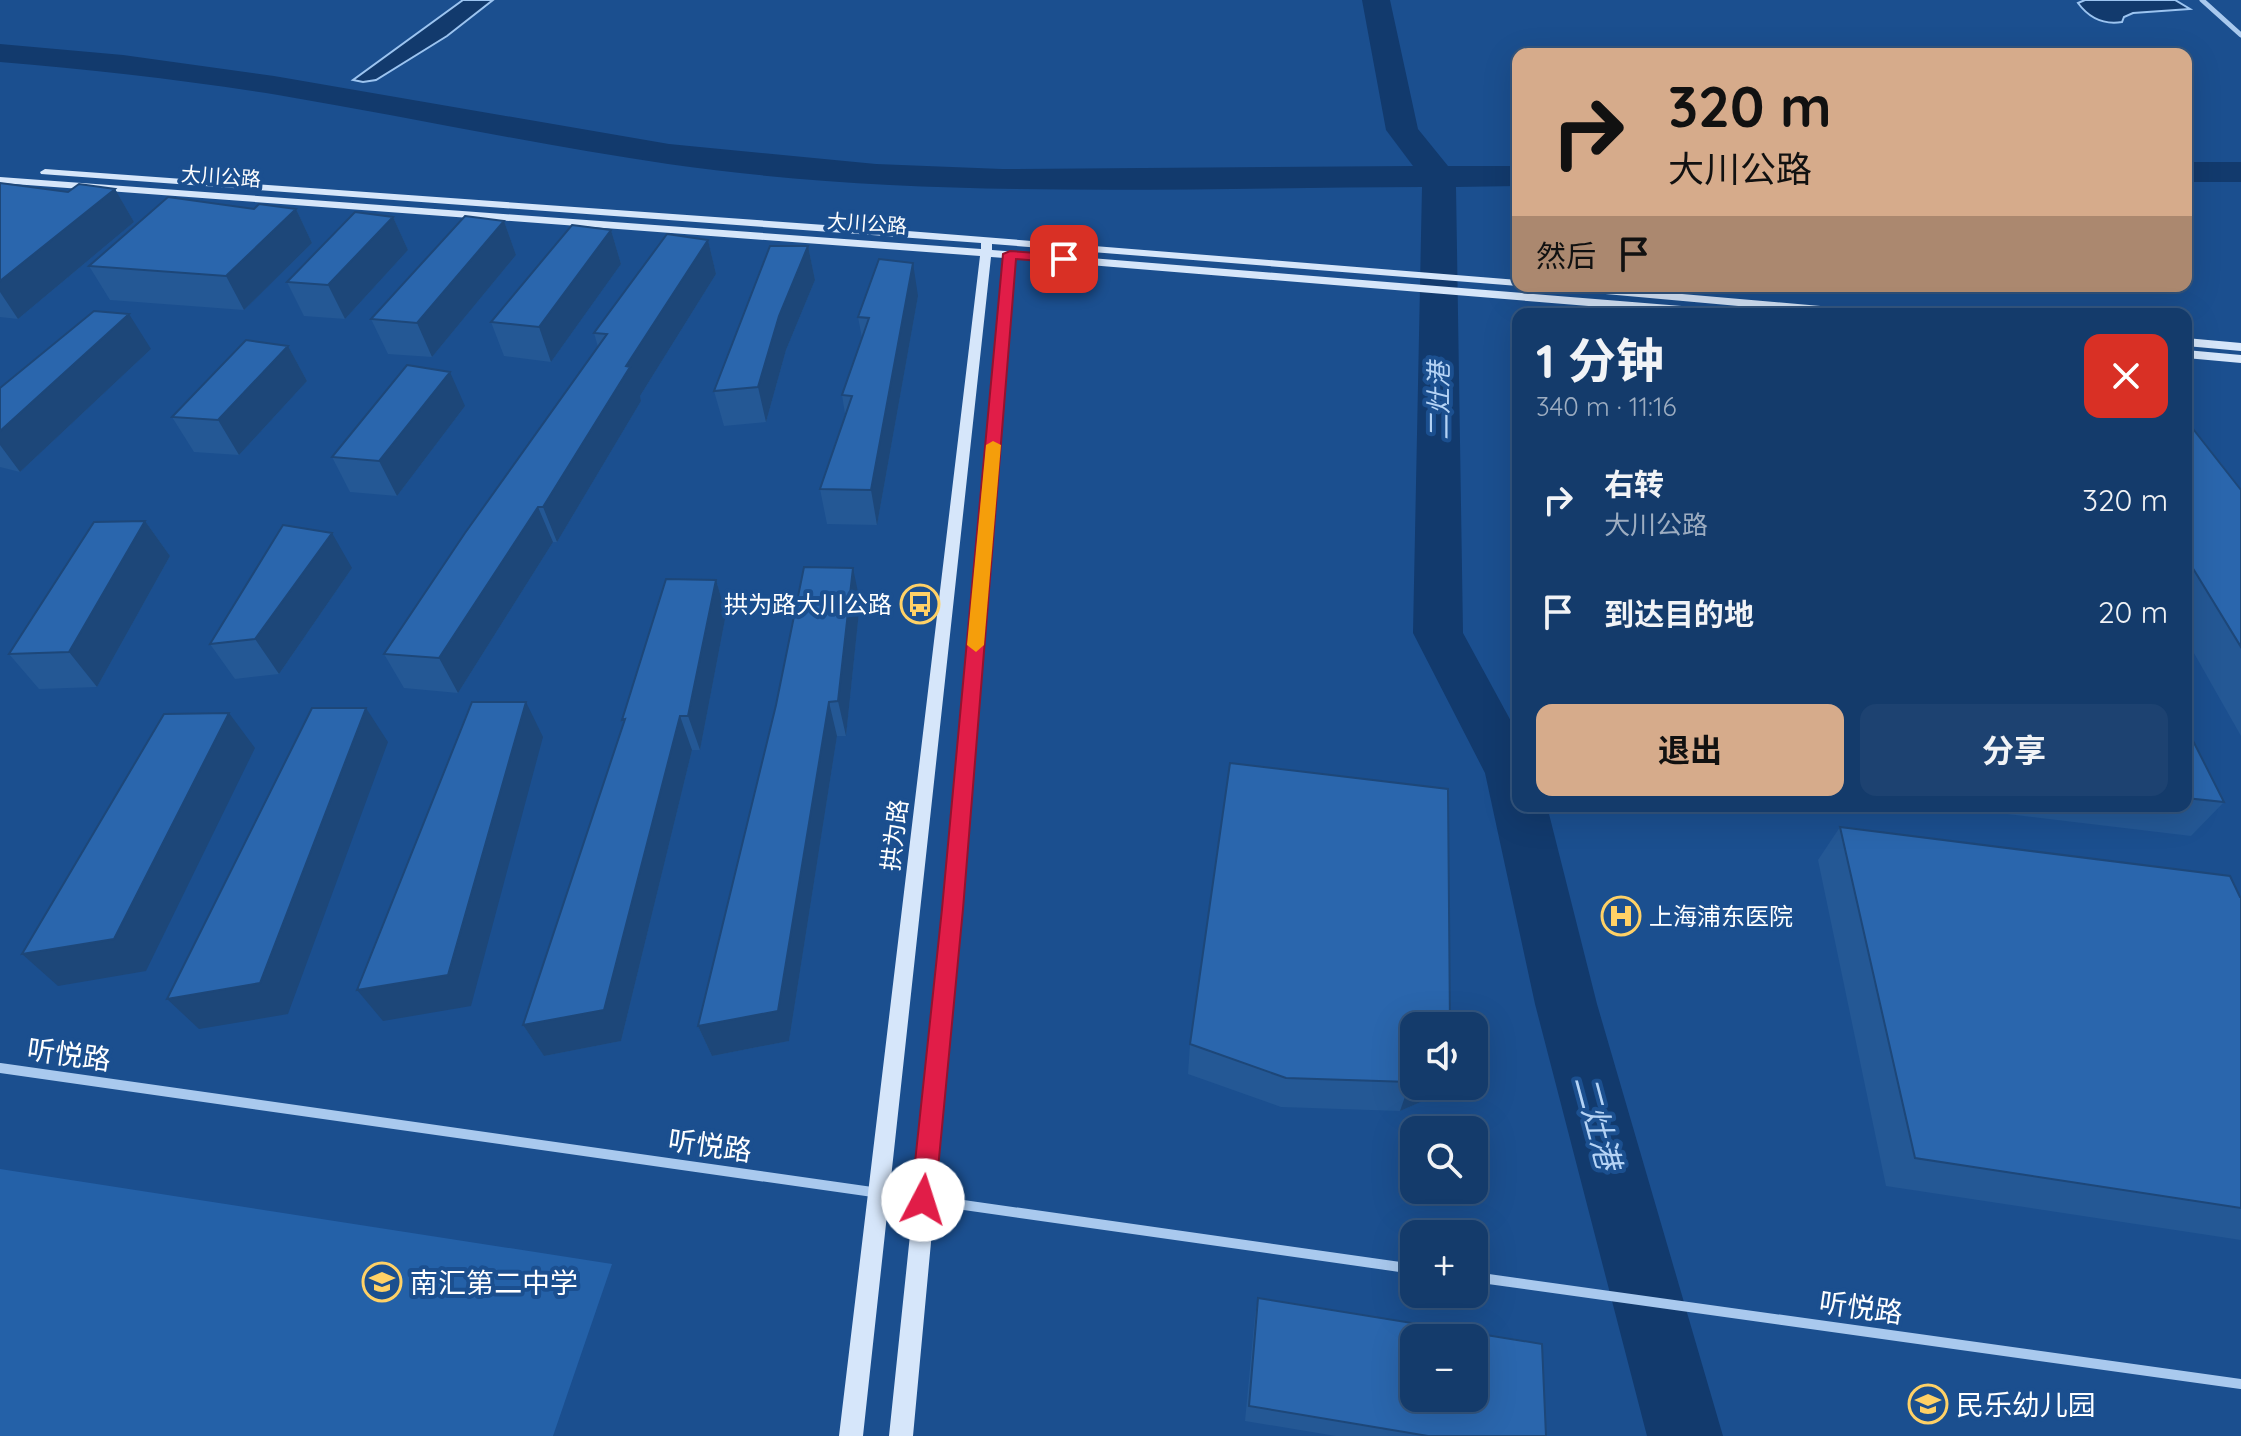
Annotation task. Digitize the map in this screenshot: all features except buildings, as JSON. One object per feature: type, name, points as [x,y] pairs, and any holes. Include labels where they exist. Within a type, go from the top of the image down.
[{"type":"main road","name":"大川公路","points":[[0,169],[1512,290]]},
{"type":"main road","name":"大川公路","points":[[0,180],[987,246],[1010,254],[1393,279]]},
{"type":"main road","name":"拱为路","points":[[851,1436],[987,246]]},
{"type":"main road","points":[[901,1436],[953,909],[1010,254]]},
{"type":"main road","name":"大川公路","points":[[1497,288],[1512,284]]},
{"type":"main road","name":"大川公路","points":[[1533,292],[1677,308]]},
{"type":"main road","points":[[1618,292],[1798,308]]},
{"type":"main road","points":[[2192,343],[2241,347]]},
{"type":"main road","points":[[2192,355],[2241,359]]},
{"type":"street","points":[[2202,0],[2241,35]]},
{"type":"street","name":"听悦路","points":[[0,1068],[1400,1267]]},
{"type":"street","name":"听悦路","points":[[1488,1279],[2241,1384]]},
{"type":"shaded area","points":[[463,0],[493,0],[447,36],[376,80],[353,80]]},
{"type":"shaded area","points":[[2085,0],[2175,0],[2190,9],[2133,13],[2124,17],[2122,22],[2109,22],[2087,13],[2078,3]]},
{"type":"shaded area","name":"南汇第二中学","points":[[0,1169],[612,1264],[553,1436],[0,1436]]},
{"type":"waterway","name":"二灶港","points":[[1376,0],[1402,130],[1439,176]]},
{"type":"waterway","points":[[0,53],[123,64],[274,85],[669,154],[876,174],[1002,179],[1439,176]]},
{"type":"waterway","points":[[2192,172],[2241,172]]},
{"type":"waterway","name":"二灶港","points":[[1439,176],[1438,633],[1512,773]]},
{"type":"waterway","points":[[1439,176],[1512,176]]},
{"type":"waterway","name":"二灶港","points":[[1521,812],[1566,1004],[1685,1436]]},
{"type":"slow traffic","points":[[976,645],[993,445]]},
{"type":"place","name":"拱为路大川公路","points":[[920,604]]},
{"type":"place","name":"上海浦东医院","points":[[1621,916]]},
{"type":"place","name":"南汇第二中学","points":[[382,1282]]},
{"type":"place","name":"民乐幼儿园","points":[[1928,1404]]},
{"type":"route","points":[[923,1200],[953,909],[1010,254],[1064,259]]}]
